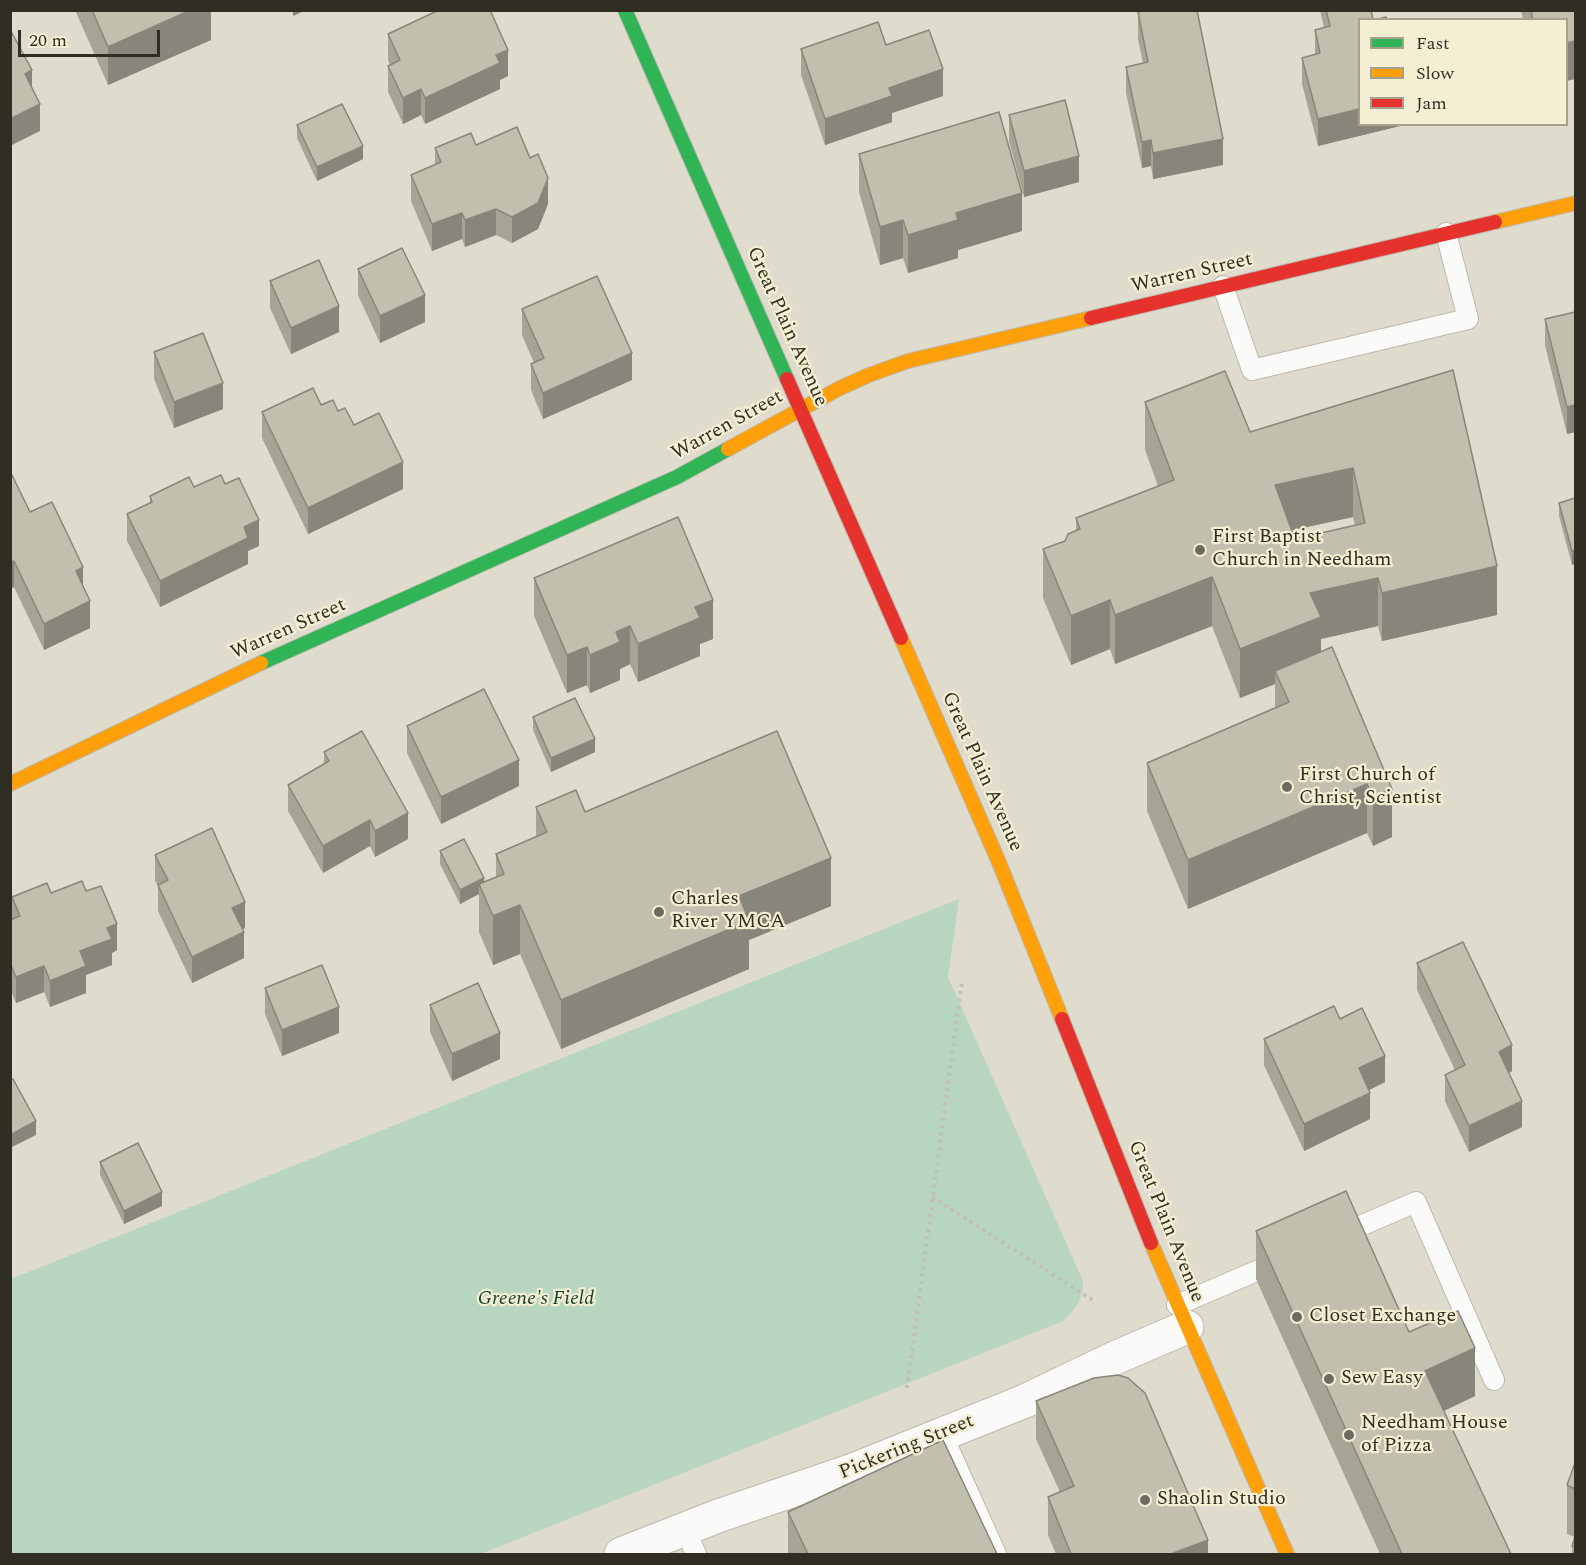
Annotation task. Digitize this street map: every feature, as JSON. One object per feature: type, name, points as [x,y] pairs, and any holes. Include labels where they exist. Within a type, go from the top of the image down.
[{"type":"street","name":"Great Plain Avenue","points":[[625,10],[1012,892],[1182,1316],[1287,1554]]},
{"type":"street","name":"Warren Street","points":[[10,784],[243,671],[676,477],[800,409],[868,375],[908,361],[1575,203]]},
{"type":"street","name":"Pickering Street","points":[[621,1554],[690,1542],[747,1505],[853,1470],[1025,1401],[1107,1362],[1182,1316]]},
{"type":"lane","points":[[1223,286],[1252,370],[1422,330],[1468,319],[1446,233]]},
{"type":"lane","points":[[1318,1245],[1416,1202],[1494,1380]]},
{"type":"lane","points":[[1182,1316],[1296,1254]]},
{"type":"lane","points":[[942,1434],[996,1554]]},
{"type":"path","points":[[907,1388],[962,981]]},
{"type":"path","points":[[932,1197],[1094,1301]]},
{"type":"green space","name":"Greene's Field","points":[[959,899],[948,977],[1083,1281],[1078,1303],[1063,1321],[481,1554],[11,1554],[11,1279]]},
{"type":"building","points":[[92,10],[191,10],[108,47]]},
{"type":"building","points":[[439,10],[490,10],[508,50],[496,55],[500,63],[425,98],[421,89],[403,98],[388,66],[400,60],[388,34]]},
{"type":"building","points":[[1197,10],[1223,139],[1153,153],[1151,140],[1142,142],[1126,67],[1148,62],[1138,12]]},
{"type":"building","points":[[1326,10],[1371,10],[1373,18],[1358,18],[1358,109],[1318,119],[1302,58],[1320,53],[1315,30],[1330,26]]},
{"type":"building","points":[[1531,10],[1575,10],[1575,41],[1568,43],[1568,18],[1533,18]]},
{"type":"building","points":[[878,22],[886,45],[929,30],[943,69],[889,88],[892,96],[825,119],[801,49]]},
{"type":"building","points":[[12,33],[32,70],[25,74],[40,104],[10,119],[10,34]]},
{"type":"building","points":[[1065,100],[1079,156],[1024,171],[1009,115]]},
{"type":"building","points":[[342,104],[363,146],[317,167],[297,125]]},
{"type":"building","points":[[999,112],[1022,193],[956,213],[958,220],[908,235],[903,220],[880,227],[859,154]]},
{"type":"building","points":[[517,127],[530,158],[538,154],[548,178],[538,203],[512,217],[496,209],[465,220],[462,213],[432,224],[411,175],[441,162],[435,148],[471,133],[476,145]]},
{"type":"building","points":[[402,248],[425,295],[380,316],[358,269]]},
{"type":"building","points":[[319,260],[339,306],[291,328],[270,281]]},
{"type":"building","points":[[597,276],[632,353],[543,393],[531,364],[544,358],[522,309]]},
{"type":"building","points":[[1575,312],[1575,405],[1567,407],[1545,319]]},
{"type":"building","points":[[203,333],[223,383],[174,402],[154,352]]},
{"type":"building","name":"First Baptist Church in Needham","points":[[1453,370],[1497,566],[1382,593],[1378,578],[1310,593],[1321,617],[1240,649],[1212,577],[1115,615],[1110,600],[1071,616],[1043,549],[1065,541],[1068,534],[1080,529],[1076,518],[1174,480],[1145,402],[1225,371],[1250,432]],"holes":[[[1353,468],[1365,523],[1295,539],[1275,485]]]},
{"type":"building","points":[[313,388],[321,405],[333,400],[338,411],[345,408],[354,425],[379,413],[403,462],[308,508],[262,412]]},
{"type":"building","points":[[12,475],[30,512],[52,502],[83,567],[76,571],[90,601],[44,624],[14,561],[10,563],[10,476]]},
{"type":"building","points":[[221,475],[225,484],[239,478],[259,520],[244,527],[248,538],[160,581],[127,514],[152,502],[150,496],[189,477],[194,487]]},
{"type":"building","points":[[1575,498],[1575,550],[1572,551],[1559,503]]},
{"type":"building","points":[[678,517],[713,600],[695,607],[700,618],[638,644],[630,626],[616,632],[620,642],[590,655],[587,647],[567,655],[534,578]]},
{"type":"building","points":[[1332,647],[1392,789],[1373,797],[1367,784],[1188,860],[1147,763],[1289,702],[1275,671]]},
{"type":"building","points":[[484,689],[519,760],[441,797],[407,726]]},
{"type":"building","points":[[575,698],[595,739],[551,758],[533,717]]},
{"type":"building","points":[[362,731],[408,813],[375,831],[370,820],[323,846],[288,785],[329,761],[324,752]]},
{"type":"building","name":"Charles River YMCA","points":[[777,731],[831,858],[739,896],[749,921],[561,1000],[520,905],[493,916],[479,884],[504,874],[496,854],[547,832],[536,807],[576,790],[585,812]]},
{"type":"building","points":[[212,828],[245,902],[232,908],[244,932],[192,957],[158,885],[168,880],[155,855]]},
{"type":"building","points":[[464,839],[484,878],[460,890],[440,851]]},
{"type":"building","points":[[82,881],[86,891],[101,886],[117,924],[107,928],[112,939],[80,951],[86,966],[50,981],[44,966],[16,977],[10,963],[10,920],[20,916],[12,897],[47,883],[51,893]]},
{"type":"building","points":[[1463,942],[1512,1045],[1499,1052],[1522,1101],[1469,1126],[1445,1075],[1465,1065],[1417,963]]},
{"type":"building","points":[[322,965],[339,1007],[282,1030],[265,988]]},
{"type":"building","points":[[478,983],[500,1033],[452,1054],[430,1005]]},
{"type":"building","points":[[1334,1006],[1340,1019],[1362,1008],[1385,1056],[1359,1068],[1370,1093],[1304,1124],[1264,1039]]},
{"type":"building","points":[[13,1079],[36,1121],[10,1135],[10,1080]]},
{"type":"building","points":[[138,1143],[162,1192],[124,1211],[100,1162]]},
{"type":"building","points":[[1346,1191],[1409,1332],[1458,1311],[1475,1348],[1425,1371],[1511,1554],[1402,1554],[1256,1231]]},
{"type":"building","points":[[1118,1375],[1128,1378],[1145,1393],[1208,1540],[1171,1554],[1071,1554],[1048,1497],[1074,1486],[1036,1401],[1094,1378]]},
{"type":"building","points":[[943,1440],[997,1554],[808,1554],[788,1512]]},
{"type":"building","points":[[1575,1463],[1575,1489],[1567,1485]]},
{"type":"traffic: fast","points":[[625,10],[787,379]]},
{"type":"traffic: fast","points":[[261,663],[677,477],[728,449]]},
{"type":"traffic: slow","points":[[1495,222],[1576,203]]},
{"type":"traffic: slow","points":[[728,449],[840,388],[869,375],[908,361],[1091,318]]},
{"type":"traffic: slow","points":[[901,638],[998,860],[1062,1019]]},
{"type":"traffic: slow","points":[[10,784],[261,663]]},
{"type":"traffic: slow","points":[[1151,1243],[1287,1554]]},
{"type":"traffic: jam","points":[[1091,318],[1495,222]]},
{"type":"traffic: jam","points":[[787,379],[901,638]]},
{"type":"traffic: jam","points":[[1062,1019],[1151,1243]]},
{"type":"place","name":"First Baptist Church in Needham","points":[[1200,550]]},
{"type":"place","name":"First Church of Christ, Scientist","points":[[1287,787]]},
{"type":"place","name":"Charles River YMCA","points":[[659,912]]},
{"type":"place","name":"Closet Exchange","points":[[1297,1317]]},
{"type":"place","name":"Sew Easy","points":[[1329,1379]]},
{"type":"place","name":"Needham House of Pizza","points":[[1349,1435]]},
{"type":"place","name":"Shaolin Studio","points":[[1145,1500]]}]
